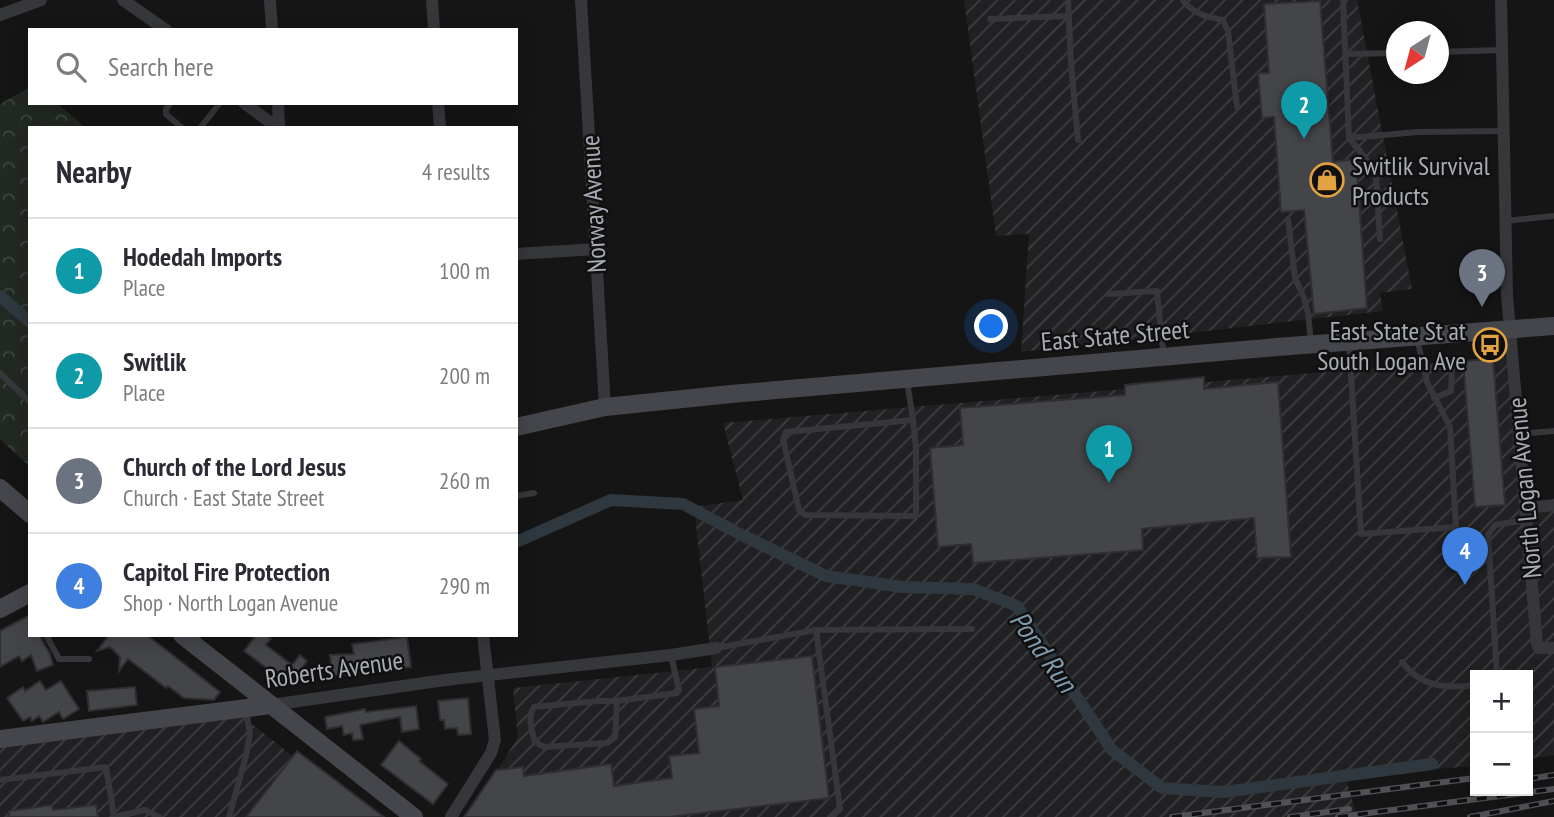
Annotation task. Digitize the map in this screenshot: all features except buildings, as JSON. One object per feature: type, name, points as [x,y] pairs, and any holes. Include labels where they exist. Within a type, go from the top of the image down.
[{"type":"street","points":[[0,15],[41,0]]},
{"type":"street","points":[[124,0],[139,5],[164,28]]},
{"type":"street","points":[[270,0],[272,28]]},
{"type":"street","points":[[432,0],[434,28]]},
{"type":"street","name":"Norway Avenue","points":[[581,0],[605,407]]},
{"type":"street","name":"North Logan Avenue","points":[[1501,0],[1510,329],[1539,648],[1554,648]]},
{"type":"street","points":[[247,105],[276,126]]},
{"type":"street","points":[[278,105],[279,126]]},
{"type":"street","points":[[438,105],[440,126]]},
{"type":"street","points":[[518,254],[596,249]]},
{"type":"street","name":"East State Street","points":[[518,427],[605,407],[731,394],[1554,326]]},
{"type":"street","points":[[0,488],[28,512]]},
{"type":"street","points":[[1526,514],[1554,505]]},
{"type":"street","points":[[0,609],[28,597]]},
{"type":"street","points":[[185,637],[404,814]]},
{"type":"street","points":[[451,817],[491,753],[495,740],[483,637]]},
{"type":"street","name":"Roberts Avenue","points":[[0,740],[488,675],[716,648]]},
{"type":"lane","points":[[1069,0],[1078,140]]},
{"type":"lane","points":[[1183,0],[1189,9],[1223,20],[1228,31],[1237,107]]},
{"type":"lane","points":[[1343,0],[1349,138],[1366,159],[1376,178],[1380,239]]},
{"type":"lane","points":[[990,19],[1069,16]]},
{"type":"lane","points":[[1449,52],[1502,50]]},
{"type":"lane","points":[[1346,54],[1386,53]]},
{"type":"lane","points":[[169,105],[166,114],[180,126]]},
{"type":"lane","points":[[202,126],[218,105]]},
{"type":"lane","points":[[1349,138],[1419,132],[1504,131]]},
{"type":"lane","points":[[1505,221],[1554,216]]},
{"type":"lane","points":[[1288,219],[1295,278],[1308,313],[1311,344]]},
{"type":"lane","points":[[1109,294],[1157,291],[1165,357]]},
{"type":"lane","points":[[1349,341],[1361,534],[1456,527],[1450,427],[1427,382],[1416,336]]},
{"type":"lane","points":[[1423,368],[1452,366],[1451,391],[1434,398]]},
{"type":"lane","points":[[0,373],[28,400]]},
{"type":"lane","points":[[906,379],[914,420],[916,516],[805,515],[799,510],[783,439],[786,432],[914,420]]},
{"type":"lane","points":[[1519,434],[1554,431]]},
{"type":"lane","points":[[518,496],[534,493]]},
{"type":"lane","points":[[1497,670],[1488,536],[1495,525],[1526,514]]},
{"type":"lane","points":[[716,648],[816,630],[972,629]]},
{"type":"lane","points":[[816,630],[839,809],[832,817]]},
{"type":"lane","points":[[47,637],[59,659],[89,659]]},
{"type":"lane","points":[[615,701],[615,737],[607,743],[544,747],[535,742],[531,727],[531,711],[534,707],[677,693],[679,690],[671,654]]},
{"type":"lane","points":[[1402,662],[1418,677],[1443,686],[1454,688],[1470,686]]},
{"type":"lane","points":[[229,817],[250,734],[246,708]]},
{"type":"lane","points":[[0,780],[106,767],[114,817],[145,810],[159,817]]},
{"type":"shaded area","points":[[964,0],[1357,0],[1412,289],[1380,293],[1383,311],[1021,352],[1029,234],[996,236]]},
{"type":"shaded area","points":[[1514,356],[1528,512],[1554,510],[1554,755],[1533,758],[1533,670],[1470,670],[1470,766],[1345,776],[1357,817],[468,817],[518,737],[513,688],[712,667],[694,507],[743,500],[723,423]]},
{"type":"shaded area","points":[[238,713],[370,817],[0,817],[0,740]]},
{"type":"green space","points":[[28,88],[28,105],[59,105],[84,126],[28,126],[28,465],[0,439],[0,104]]},
{"type":"waterway","name":"Pond Run","points":[[0,296],[28,320]]},
{"type":"waterway","name":"Pond Run","points":[[518,541],[611,500],[683,504],[826,576],[902,587],[973,589],[1017,606],[1112,750],[1162,788],[1223,792],[1432,764]]},
{"type":"railway","points":[[1533,778],[1554,775]]},
{"type":"railway","points":[[1172,817],[1470,779]]},
{"type":"railway","points":[[1338,817],[1554,789]]},
{"type":"railway","points":[[1470,817],[1554,801]]},
{"type":"railway","points":[[1290,817],[1349,809]]},
{"type":"place","name":"Switlik","points":[[1304,139]]},
{"type":"place","name":"Switlik Survival Products","points":[[1327,180]]},
{"type":"place","name":"Church of the Lord Jesus","points":[[1482,307]]},
{"type":"place","name":"East State St at South Logan Ave","points":[[1490,345]]},
{"type":"place","name":"Hodedah Imports","points":[[1109,483]]},
{"type":"place","name":"Capitol Fire Protection","points":[[1465,585]]}]
